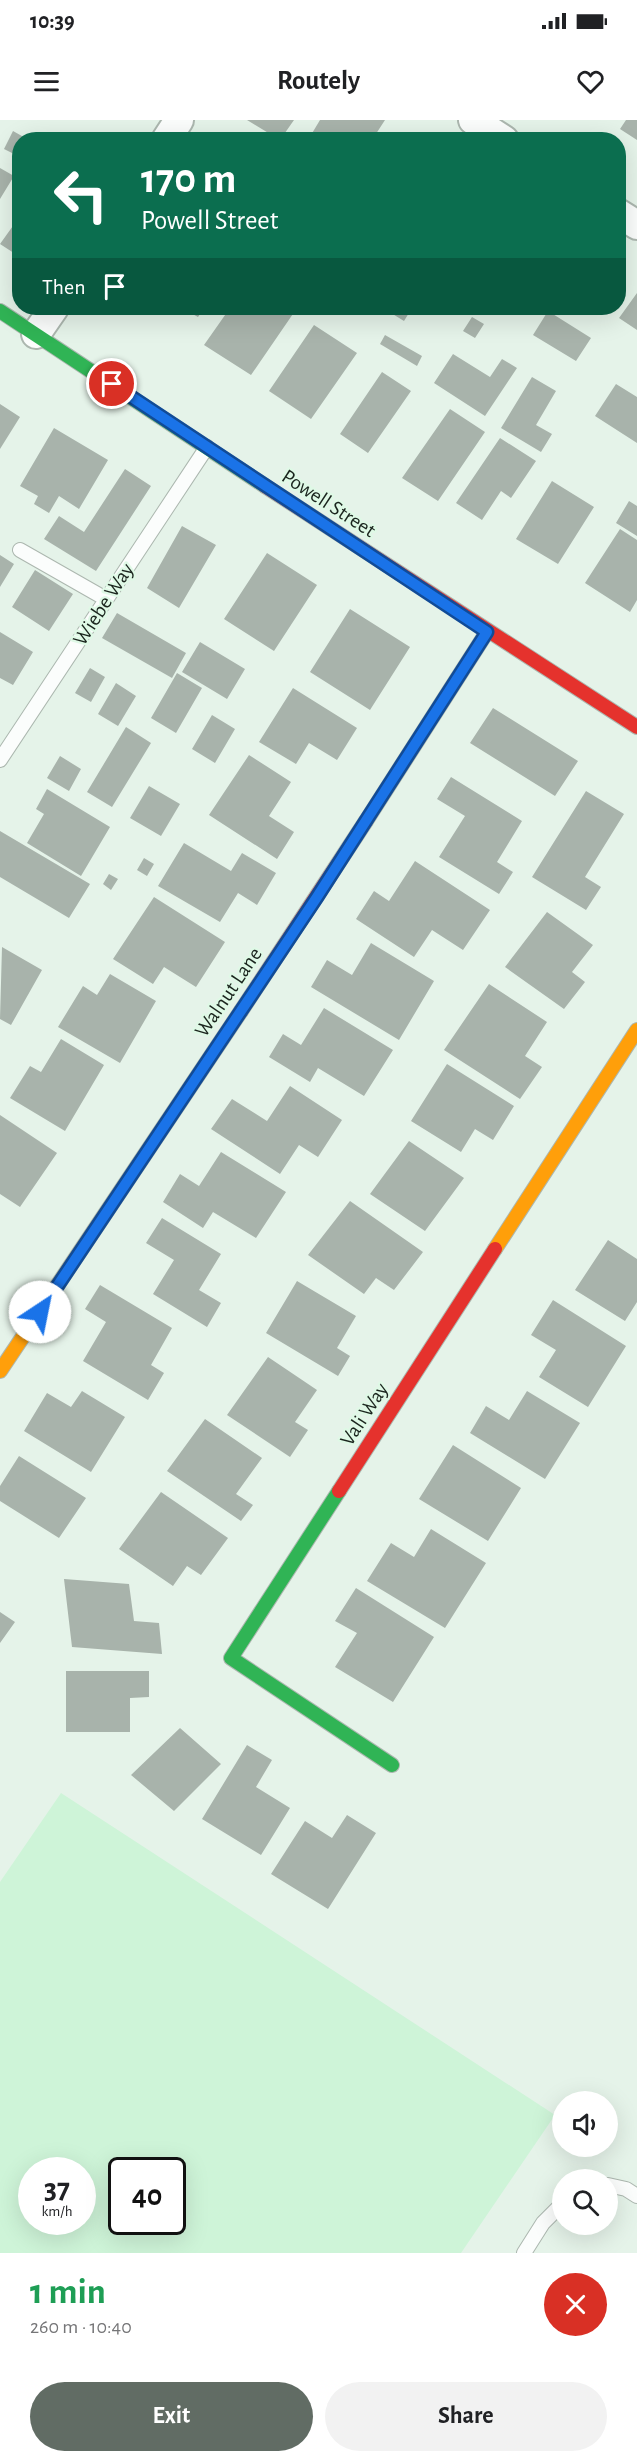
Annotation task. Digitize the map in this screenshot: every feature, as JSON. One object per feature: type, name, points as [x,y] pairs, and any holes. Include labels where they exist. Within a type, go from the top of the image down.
[{"type":"street","points":[[473,120],[492,132]]},
{"type":"street","name":"Powell Street","points":[[0,311],[487,632],[637,727]]},
{"type":"street","points":[[36,334],[49,315]]},
{"type":"street","name":"Walnut Lane","points":[[0,1371],[317,897],[487,632]]},
{"type":"street","name":"Vali Way","points":[[392,1766],[231,1658],[637,1030]]},
{"type":"lane","name":"Wiebe Way","points":[[0,760],[207,447]]},
{"type":"lane","points":[[20,550],[106,599]]},
{"type":"lane","points":[[618,2187],[637,2196]]},
{"type":"lane","points":[[524,2253],[543,2223],[552,2214]]},
{"type":"green space","points":[[61,1793],[552,2113],[552,2119],[461,2253],[0,2253],[0,1882]]},
{"type":"building","points":[[247,120],[294,120],[286,132],[267,132]]},
{"type":"building","points":[[320,120],[385,120],[377,132],[313,132]]},
{"type":"building","points":[[626,120],[637,120],[637,140],[626,132],[620,129]]},
{"type":"building","points":[[12,133],[12,153],[4,149]]},
{"type":"building","points":[[0,168],[12,175],[12,179],[0,199]]},
{"type":"building","points":[[12,227],[12,252],[0,244]]},
{"type":"building","points":[[637,293],[637,330],[619,318],[621,315],[626,315],[626,308]]},
{"type":"building","points":[[225,315],[292,315],[251,375],[204,345]]},
{"type":"building","points":[[394,315],[408,315],[404,321]]},
{"type":"building","points":[[546,315],[554,315],[591,338],[576,361],[533,335]]},
{"type":"building","points":[[472,317],[484,324],[475,338],[463,331]]},
{"type":"building","points":[[314,325],[357,353],[311,419],[269,391]]},
{"type":"building","points":[[385,335],[422,356],[417,366],[380,344]]},
{"type":"building","points":[[453,354],[490,377],[502,359],[517,368],[485,416],[434,383]]},
{"type":"building","points":[[382,372],[411,391],[368,453],[340,434]]},
{"type":"building","points":[[532,377],[556,391],[536,425],[552,434],[541,452],[501,428]]},
{"type":"building","points":[[616,384],[637,397],[637,443],[595,416]]},
{"type":"building","points":[[0,404],[20,417],[0,449]]},
{"type":"building","points":[[450,409],[485,432],[438,501],[402,478]]},
{"type":"building","points":[[54,428],[108,460],[79,509],[59,496],[49,513],[34,504],[38,496],[20,486]]},
{"type":"building","points":[[500,438],[536,461],[511,498],[501,491],[482,520],[456,503]]},
{"type":"building","points":[[125,469],[151,486],[96,571],[44,539],[59,516],[84,532]]},
{"type":"building","points":[[552,481],[594,507],[558,564],[516,539]]},
{"type":"building","points":[[629,501],[637,506],[637,536],[616,523]]},
{"type":"building","points":[[182,526],[216,545],[179,608],[147,588]]},
{"type":"building","points":[[620,529],[637,540],[637,600],[630,612],[585,583]]},
{"type":"building","points":[[267,553],[317,585],[274,651],[224,619]]},
{"type":"building","points":[[0,555],[14,564],[0,587]]},
{"type":"building","points":[[35,570],[73,594],[49,631],[12,607]]},
{"type":"building","points":[[350,609],[410,647],[370,710],[310,672]]},
{"type":"building","points":[[117,613],[186,653],[172,678],[102,638]]},
{"type":"building","points":[[0,632],[33,652],[13,685],[0,678]]},
{"type":"building","points":[[200,642],[245,669],[227,699],[182,672]]},
{"type":"building","points":[[90,668],[105,677],[91,702],[75,693]]},
{"type":"building","points":[[177,673],[202,688],[176,733],[151,718]]},
{"type":"building","points":[[116,683],[136,696],[118,726],[98,714]]},
{"type":"building","points":[[293,688],[357,728],[337,760],[309,743],[296,764],[259,742]]},
{"type":"building","points":[[493,708],[578,761],[555,796],[470,743]]},
{"type":"building","points":[[212,715],[235,729],[215,763],[192,749]]},
{"type":"building","points":[[126,727],[151,743],[112,807],[87,792]]},
{"type":"building","points":[[249,755],[291,782],[269,816],[294,832],[277,859],[209,815]]},
{"type":"building","points":[[60,756],[81,769],[69,791],[47,778]]},
{"type":"building","points":[[451,777],[522,821],[497,862],[513,872],[499,894],[439,857],[465,816],[437,799]]},
{"type":"building","points":[[149,786],[180,804],[161,836],[130,818]]},
{"type":"building","points":[[47,789],[110,827],[81,876],[27,843],[44,814],[36,809]]},
{"type":"building","points":[[586,791],[624,814],[585,877],[601,887],[586,910],[532,877]]},
{"type":"building","points":[[0,831],[90,884],[69,918],[0,877]]},
{"type":"building","points":[[184,843],[231,871],[242,853],[276,873],[257,905],[238,893],[220,922],[158,886]]},
{"type":"building","points":[[144,858],[154,864],[147,876],[137,870]]},
{"type":"building","points":[[415,861],[490,910],[463,950],[432,930],[414,957],[356,919],[374,891],[389,901]]},
{"type":"building","points":[[109,874],[118,879],[111,890],[103,884]]},
{"type":"building","points":[[154,897],[225,942],[196,987],[164,967],[153,984],[113,959]]},
{"type":"building","points":[[547,912],[593,945],[572,972],[585,982],[564,1009],[505,967]]},
{"type":"building","points":[[371,943],[434,981],[399,1040],[311,987],[327,960],[352,975]]},
{"type":"building","points":[[2,947],[42,970],[11,1025],[0,1019]]},
{"type":"building","points":[[110,974],[156,1001],[120,1063],[58,1027],[83,986],[97,995]]},
{"type":"building","points":[[489,984],[547,1022],[525,1056],[542,1067],[520,1099],[444,1050]]},
{"type":"building","points":[[324,1008],[393,1050],[364,1096],[318,1068],[310,1082],[269,1057],[283,1034],[301,1045]]},
{"type":"building","points":[[61,1039],[104,1065],[65,1131],[10,1098],[30,1066],[41,1072]]},
{"type":"building","points":[[447,1064],[514,1106],[493,1140],[475,1129],[461,1152],[411,1121]]},
{"type":"building","points":[[290,1086],[342,1120],[318,1157],[299,1145],[280,1174],[211,1129],[232,1099],[267,1121]]},
{"type":"building","points":[[0,1115],[57,1153],[20,1207],[0,1194]]},
{"type":"building","points":[[409,1141],[464,1178],[425,1231],[370,1194]]},
{"type":"building","points":[[221,1152],[286,1192],[256,1238],[213,1212],[203,1228],[163,1202],[180,1174],[199,1186]]},
{"type":"building","points":[[350,1201],[423,1252],[394,1290],[376,1278],[364,1294],[308,1255]]},
{"type":"building","points":[[162,1218],[221,1254],[199,1290],[221,1303],[207,1327],[153,1294],[174,1260],[146,1243]]},
{"type":"building","points":[[608,1240],[637,1259],[637,1302],[625,1321],[575,1290]]},
{"type":"building","points":[[297,1281],[356,1316],[337,1348],[350,1356],[338,1376],[266,1333]]},
{"type":"building","points":[[100,1285],[172,1328],[151,1365],[164,1373],[148,1400],[83,1361],[106,1322],[85,1309]]},
{"type":"building","points":[[553,1300],[626,1346],[588,1407],[539,1377],[556,1350],[531,1335]]},
{"type":"building","points":[[268,1357],[317,1390],[295,1422],[308,1430],[290,1457],[227,1415]]},
{"type":"building","points":[[82,1391],[125,1417],[91,1472],[24,1431],[47,1393],[71,1407]]},
{"type":"building","points":[[527,1391],[580,1423],[545,1479],[470,1433],[486,1406],[509,1420]]},
{"type":"building","points":[[205,1419],[262,1458],[236,1494],[253,1505],[241,1521],[167,1471]]},
{"type":"building","points":[[453,1445],[521,1488],[488,1541],[419,1499]]},
{"type":"building","points":[[19,1456],[86,1498],[59,1538],[0,1501],[0,1486]]},
{"type":"building","points":[[161,1492],[228,1538],[201,1575],[187,1566],[173,1586],[119,1549]]},
{"type":"building","points":[[431,1529],[486,1563],[445,1628],[367,1581],[391,1543],[414,1557]]},
{"type":"building","points":[[64,1579],[129,1584],[134,1621],[159,1623],[162,1654],[72,1647]]},
{"type":"building","points":[[356,1588],[434,1637],[393,1702],[335,1667],[357,1633],[335,1621]]},
{"type":"building","points":[[0,1612],[15,1622],[0,1643]]},
{"type":"building","points":[[66,1671],[149,1671],[149,1697],[130,1698],[130,1732],[66,1732]]},
{"type":"building","points":[[180,1728],[221,1764],[174,1811],[131,1775]]},
{"type":"building","points":[[247,1745],[272,1760],[256,1787],[290,1808],[261,1855],[202,1819]]},
{"type":"building","points":[[347,1815],[376,1833],[328,1909],[271,1874],[305,1821],[332,1838]]},
{"type":"traffic: fast","points":[[0,311],[265,486]]},
{"type":"traffic: fast","points":[[339,1491],[231,1658],[392,1765]]},
{"type":"traffic: slow","points":[[366,821],[487,632]]},
{"type":"traffic: slow","points":[[0,1371],[241,1011]]},
{"type":"traffic: slow","points":[[495,1249],[637,1030]]},
{"type":"traffic: jam","points":[[265,486],[637,727]]},
{"type":"traffic: jam","points":[[241,1011],[366,821]]},
{"type":"traffic: jam","points":[[339,1491],[495,1249]]},
{"type":"route","points":[[40,1312],[317,897],[487,632],[112,384]]}]
